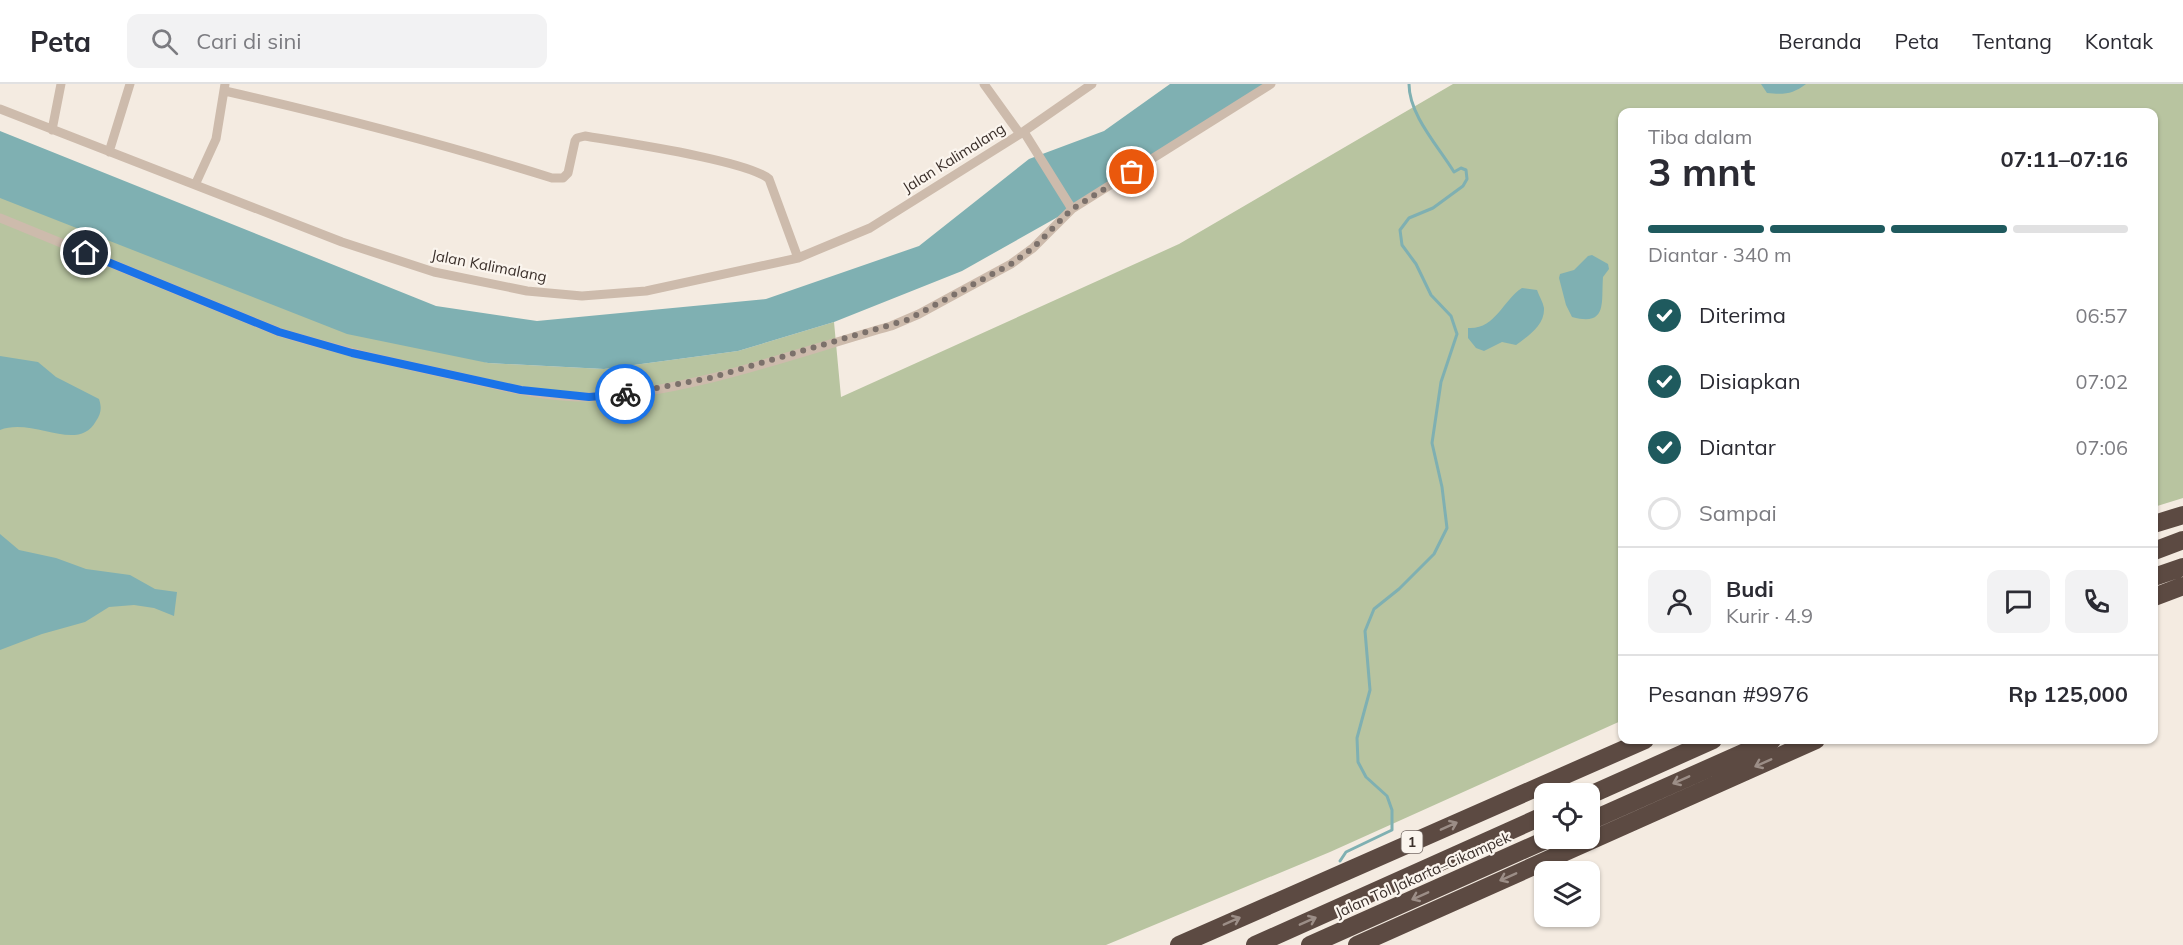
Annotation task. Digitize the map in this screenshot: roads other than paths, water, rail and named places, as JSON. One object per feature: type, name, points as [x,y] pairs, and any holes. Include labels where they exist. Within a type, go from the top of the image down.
[{"type":"highway","points":[[2158,523],[2183,514]]},
{"type":"highway","points":[[2158,549],[2183,540]]},
{"type":"highway","points":[[2158,576],[2183,567]]},
{"type":"highway","points":[[2158,595],[2183,586]]},
{"type":"highway","name":"1","points":[[1179,945],[1636,744]]},
{"type":"highway","points":[[1600,791],[1704,744]]},
{"type":"highway","points":[[1600,817],[1763,744]]},
{"type":"highway","points":[[1357,945],[1807,744]]},
{"type":"highway","name":"Jalan Tol Jakarta–Cikampek","points":[[1255,945],[1534,820]]},
{"type":"highway","name":"Jalan Tol Jakarta–Cikampek","points":[[1310,945],[1534,845]]},
{"type":"street","points":[[52,130],[61,84]]},
{"type":"street","points":[[109,152],[130,84]]},
{"type":"street","points":[[984,84],[1030,142],[1070,205]]},
{"type":"street","name":"Jalan Kalimalang","points":[[0,109],[342,242],[434,272],[527,291],[582,296],[636,292],[798,258],[870,228],[1022,133],[1092,84]]},
{"type":"street","points":[[0,218],[279,332],[352,353],[521,390],[589,397],[632,393],[690,384],[907,320],[1011,264],[1033,248],[1070,205],[1271,84]]},
{"type":"street","points":[[195,185],[216,139],[225,87],[466,150],[552,178],[563,178],[568,173],[575,141],[585,136],[733,164],[770,179],[798,258]]},
{"type":"water","points":[[1170,84],[1271,84],[1072,209],[962,271],[834,322],[738,351],[604,369],[488,363],[347,334],[0,198],[0,131],[436,306],[537,321],[766,299],[919,246],[1029,159],[1104,131]]},
{"type":"water","points":[[1761,84],[1806,84],[1792,92],[1778,94],[1767,93]]},
{"type":"water","points":[[1592,255],[1608,264],[1609,269],[1603,277],[1600,310],[1592,318],[1572,317],[1566,305],[1560,274],[1574,270]]},
{"type":"water","points":[[1522,288],[1537,290],[1544,308],[1539,325],[1516,345],[1502,342],[1484,351],[1476,348],[1468,338],[1468,328],[1485,324],[1492,319]]},
{"type":"water","points":[[0,356],[38,362],[56,377],[99,399],[100,411],[96,421],[88,430],[78,434],[67,435],[13,427],[0,430]]},
{"type":"water","points":[[0,534],[19,550],[56,558],[86,569],[130,575],[155,589],[177,592],[174,616],[154,608],[134,605],[109,607],[85,622],[42,634],[0,650]]},
{"type":"waterway","points":[[1340,861],[1346,852],[1392,830],[1392,810],[1387,796],[1366,777],[1358,762],[1357,738],[1370,690],[1365,631],[1374,609],[1399,589],[1434,554],[1447,528],[1442,487],[1432,443],[1441,382],[1457,334],[1451,316],[1431,295],[1416,264],[1402,245],[1400,230],[1409,218],[1433,208],[1463,186],[1467,179],[1466,170],[1461,168],[1454,172],[1419,119],[1410,96],[1409,84]]}]
